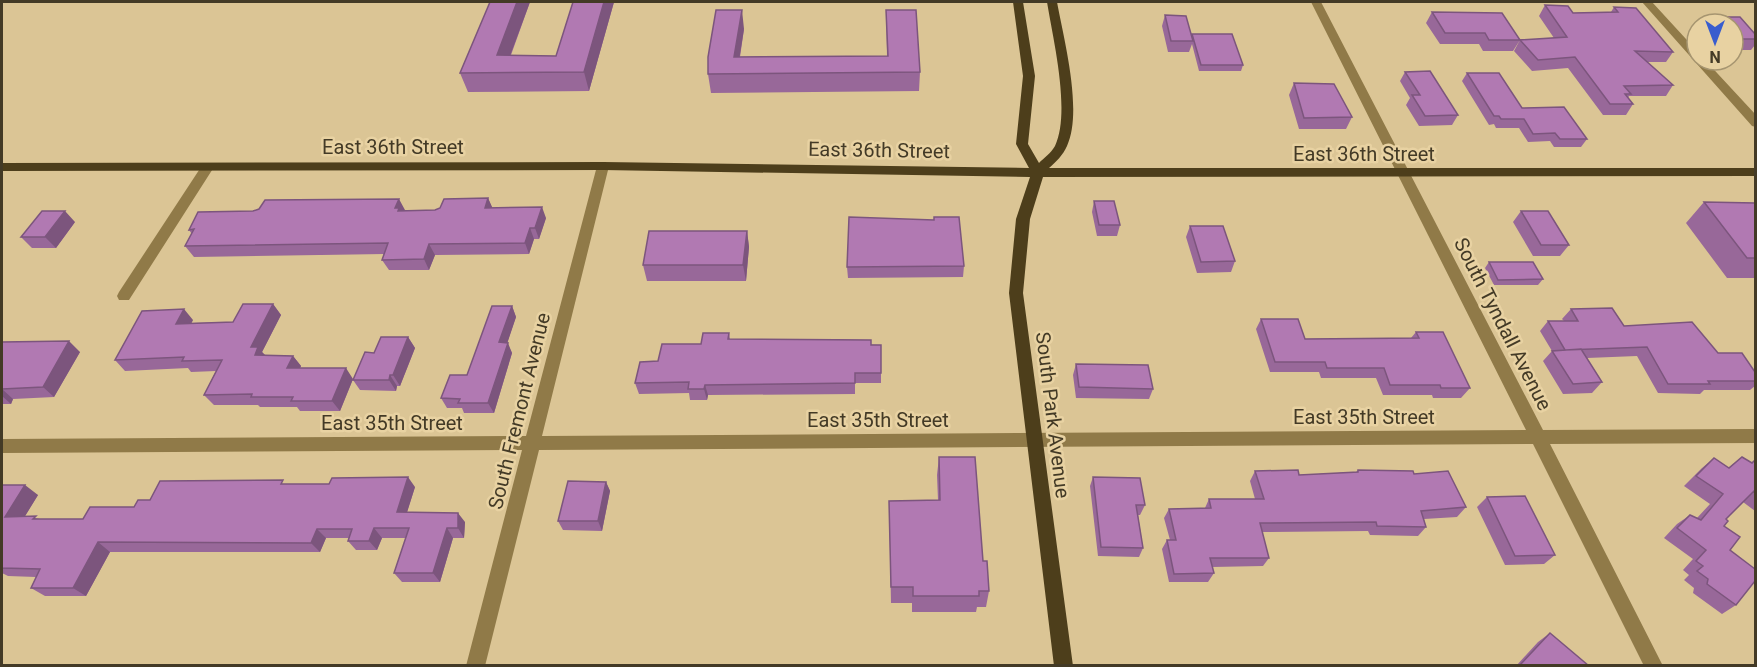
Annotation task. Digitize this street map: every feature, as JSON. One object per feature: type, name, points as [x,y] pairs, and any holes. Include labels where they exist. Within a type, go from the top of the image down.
[{"type":"main road","points":[[1018,2],[1029,76],[1022,144],[1038,172]]},
{"type":"main road","name":"South Park Avenue","points":[[1052,2],[1064,75],[1066,105],[1062,146],[1038,172],[1027,198],[1016,293],[1064,666]]},
{"type":"main road","name":"East 36th Street","points":[[2,167],[603,166],[1038,172],[1755,172]]},
{"type":"street","name":"South Tyndall Avenue","points":[[1316,2],[1654,666]]},
{"type":"street","points":[[1647,2],[1685,44]]},
{"type":"street","points":[[1710,72],[1755,123]]},
{"type":"street","name":"South Fremont Avenue","points":[[475,666],[603,166]]},
{"type":"street","points":[[124,296],[208,167]]},
{"type":"street","name":"East 35th Street","points":[[2,446],[1755,436]]},
{"type":"building","points":[[490,2],[517,2],[497,55],[556,56],[573,2],[604,2],[584,72],[460,73]]},
{"type":"building","points":[[1545,5],[1568,6],[1573,13],[1618,12],[1614,7],[1636,8],[1673,52],[1635,51],[1673,85],[1624,86],[1631,94],[1625,94],[1633,104],[1610,104],[1575,57],[1538,60],[1520,40],[1567,37]]},
{"type":"building","points":[[716,10],[742,10],[734,57],[888,56],[886,10],[916,10],[920,72],[708,74],[708,57]]},
{"type":"building","points":[[1432,12],[1502,13],[1520,40],[1489,40],[1485,33],[1445,33]]},
{"type":"building","points":[[1165,15],[1186,16],[1193,41],[1171,41]]},
{"type":"building","points":[[1745,23],[1755,34],[1755,39],[1745,39]]},
{"type":"building","points":[[1192,34],[1232,34],[1243,65],[1201,65]]},
{"type":"building","points":[[1430,71],[1458,115],[1425,116],[1412,95],[1420,95],[1405,72]]},
{"type":"building","points":[[1467,73],[1499,73],[1522,108],[1564,107],[1587,139],[1560,139],[1555,133],[1533,134],[1524,119],[1501,119],[1499,116],[1494,116]]},
{"type":"building","points":[[1294,83],[1334,84],[1352,117],[1304,118]]},
{"type":"building","points":[[488,198],[485,208],[542,207],[535,228],[530,228],[525,243],[429,244],[424,259],[382,260],[388,243],[185,246],[194,229],[189,230],[198,212],[253,211],[259,209],[265,200],[399,199],[395,208],[399,208],[398,211],[435,210],[440,208],[444,199]]},
{"type":"building","points":[[1094,201],[1114,201],[1120,225],[1099,225]]},
{"type":"building","points":[[1704,202],[1755,203],[1755,258],[1747,258]]},
{"type":"building","points":[[42,211],[65,211],[45,237],[21,237]]},
{"type":"building","points":[[1521,211],[1548,211],[1569,245],[1541,245]]},
{"type":"building","points":[[849,217],[934,220],[934,217],[959,217],[964,266],[847,267]]},
{"type":"building","points":[[1190,226],[1223,226],[1235,261],[1201,262]]},
{"type":"building","points":[[649,231],[747,231],[743,265],[643,265]]},
{"type":"building","points":[[1489,262],[1533,262],[1543,279],[1498,280]]},
{"type":"building","points":[[243,304],[273,304],[251,347],[258,347],[255,355],[293,356],[287,368],[346,368],[332,401],[291,401],[293,397],[251,397],[252,394],[204,395],[222,360],[182,361],[184,357],[115,360],[142,311],[184,309],[176,324],[233,322]]},
{"type":"building","points":[[492,306],[512,306],[499,342],[508,343],[488,403],[458,403],[460,399],[441,398],[450,375],[467,375]]},
{"type":"building","points":[[1612,308],[1624,326],[1692,322],[1718,353],[1742,353],[1755,372],[1755,381],[1668,384],[1647,347],[1565,350],[1548,321],[1578,321],[1571,309]]},
{"type":"building","points":[[1261,319],[1298,319],[1305,339],[1419,338],[1416,332],[1443,332],[1470,388],[1441,388],[1440,385],[1390,385],[1384,368],[1327,368],[1325,362],[1275,362]]},
{"type":"building","points":[[703,333],[729,333],[728,339],[871,340],[871,345],[881,345],[881,373],[855,373],[855,383],[705,385],[704,389],[688,389],[689,382],[635,383],[640,362],[658,361],[662,344],[701,344]]},
{"type":"building","points":[[381,337],[408,337],[393,375],[390,375],[389,380],[353,380],[365,352],[374,353]]},
{"type":"building","points":[[69,341],[43,387],[2,389],[2,342]]},
{"type":"building","points":[[1581,349],[1602,382],[1573,384],[1552,351]]},
{"type":"building","points":[[1076,364],[1148,365],[1153,389],[1079,387]]},
{"type":"building","points":[[939,457],[975,457],[983,561],[987,561],[989,591],[979,591],[979,596],[913,596],[913,587],[891,587],[889,501],[940,500]]},
{"type":"building","points":[[1742,457],[1752,463],[1755,460],[1755,492],[1726,519],[1728,521],[1724,526],[1740,537],[1730,550],[1755,569],[1755,581],[1736,605],[1707,584],[1708,579],[1697,571],[1703,566],[1696,561],[1706,550],[1677,528],[1690,515],[1701,520],[1723,494],[1696,476],[1714,458],[1729,468]]},
{"type":"building","points":[[1298,470],[1299,475],[1358,472],[1358,470],[1413,471],[1414,474],[1448,471],[1466,507],[1421,511],[1426,527],[1377,526],[1376,522],[1260,523],[1269,558],[1210,558],[1214,573],[1174,574],[1167,540],[1176,540],[1169,509],[1211,508],[1209,499],[1264,499],[1255,471]]},
{"type":"building","points":[[408,477],[397,512],[458,513],[458,528],[447,528],[433,573],[394,573],[409,528],[374,528],[369,541],[348,541],[352,529],[317,529],[311,543],[98,542],[73,588],[31,588],[40,569],[2,568],[2,485],[25,485],[5,517],[83,519],[90,507],[134,507],[138,500],[150,500],[160,481],[283,480],[281,484],[329,484],[332,478]]},
{"type":"building","points":[[1093,477],[1140,478],[1145,505],[1136,505],[1143,548],[1101,547]]},
{"type":"building","points":[[568,481],[606,482],[598,521],[558,521]]},
{"type":"building","points":[[1525,496],[1555,555],[1515,556],[1487,497]]},
{"type":"building","points":[[1550,633],[1589,666],[1519,666]]}]
